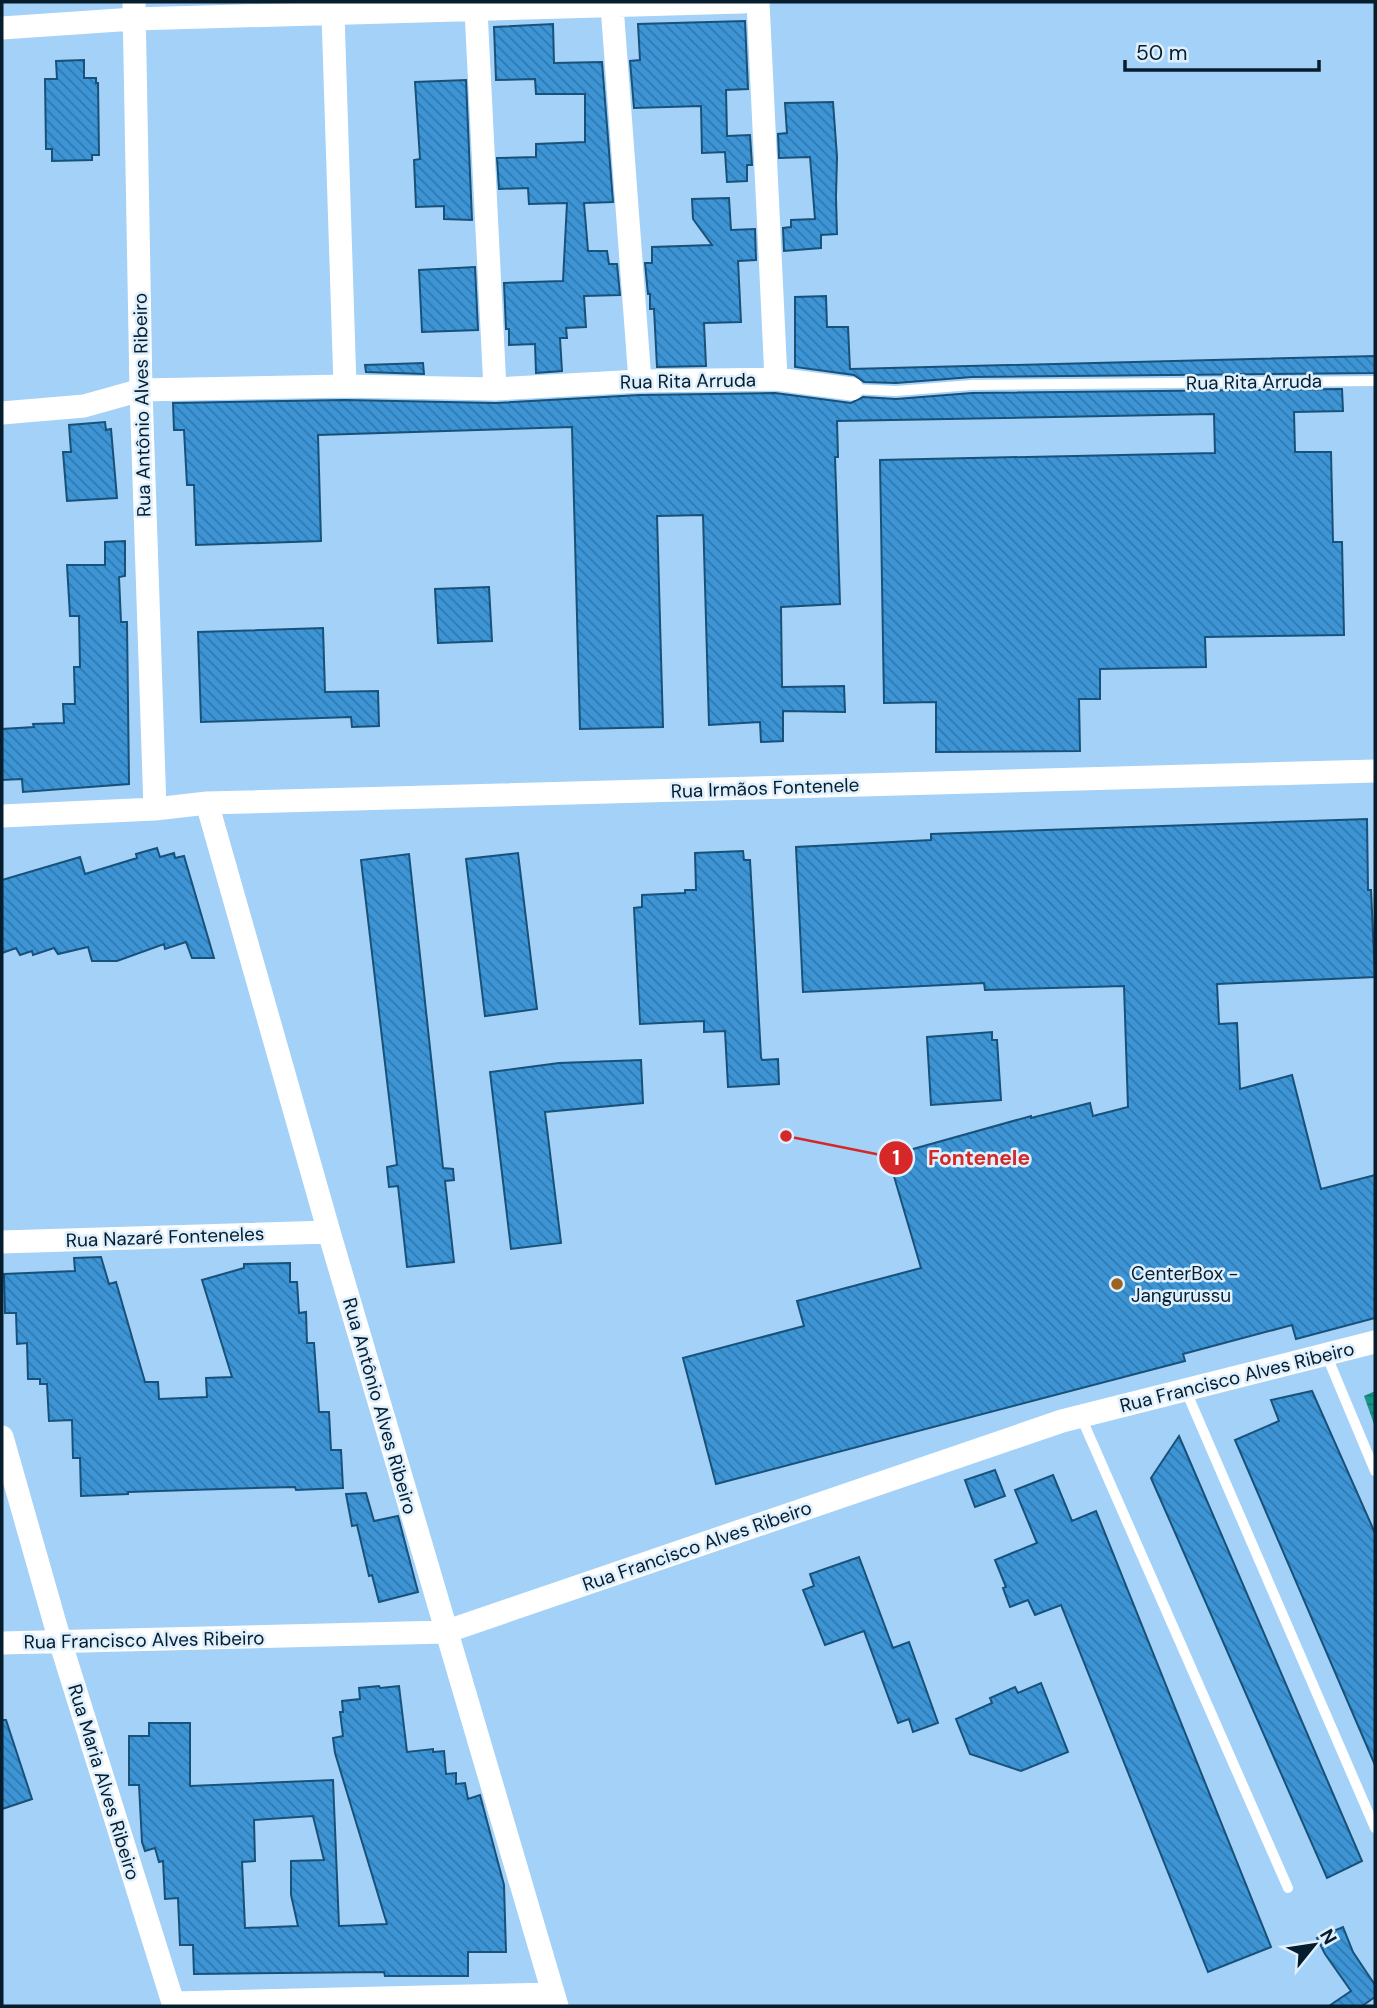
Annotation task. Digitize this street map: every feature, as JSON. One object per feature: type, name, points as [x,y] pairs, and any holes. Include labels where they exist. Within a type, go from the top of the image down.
[{"type":"street","points":[[2,28],[134,11],[333,14],[743,2]]},
{"type":"street","points":[[758,2],[776,379]]},
{"type":"street","points":[[612,6],[640,381]]},
{"type":"street","points":[[475,10],[495,389]]},
{"type":"street","name":"Rua Antônio Alves Ribeiro","points":[[134,11],[141,390],[155,809]]},
{"type":"street","points":[[333,14],[345,386]]},
{"type":"street","name":"Rua Rita Arruda","points":[[2,413],[84,406],[141,390],[345,386],[495,389],[640,381],[776,379],[852,389]]},
{"type":"street","name":"Rua Irmãos Fontenele","points":[[155,809],[207,803],[1375,771]]},
{"type":"street","name":"Rua Antônio Alves Ribeiro","points":[[207,803],[445,1632],[555,2000]]},
{"type":"street","points":[[2,816],[155,809]]},
{"type":"street","name":"Rua Nazaré Fonteneles","points":[[2,1242],[329,1232]]},
{"type":"street","name":"Rua Francisco Alves Ribeiro","points":[[2,1643],[445,1632],[1081,1417],[1375,1342]]},
{"type":"street","name":"Rua Maria Alves Ribeiro","points":[[2,1437],[60,1642],[174,2005]]},
{"type":"street","points":[[174,2005],[555,2000]]},
{"type":"lane","name":"Rua Rita Arruda","points":[[852,389],[896,391],[972,385],[1375,381]]},
{"type":"lane","points":[[1326,1354],[1375,1471]]},
{"type":"lane","points":[[1186,1391],[1375,1828]]},
{"type":"lane","points":[[1081,1417],[1288,1888]]},
{"type":"shaded area","points":[[1375,1391],[1375,1427],[1364,1396]]},
{"type":"building","points":[[745,21],[748,89],[726,90],[727,136],[750,135],[752,165],[747,165],[747,181],[727,182],[725,152],[702,153],[701,106],[634,108],[630,61],[640,60],[638,24]]},
{"type":"building","points":[[553,24],[554,63],[602,62],[613,202],[584,203],[588,251],[607,251],[609,264],[617,264],[620,295],[584,296],[586,327],[566,328],[567,338],[560,338],[562,371],[536,373],[535,344],[509,345],[504,283],[563,281],[567,203],[529,204],[528,188],[499,189],[497,158],[536,157],[536,144],[585,142],[585,94],[536,94],[535,79],[496,80],[494,27]]},
{"type":"building","points":[[84,60],[84,78],[96,78],[98,83],[99,155],[92,155],[92,160],[52,161],[52,149],[46,149],[45,79],[57,79],[56,61]]},
{"type":"building","points":[[466,80],[472,220],[444,219],[444,206],[416,207],[414,160],[420,159],[415,82]]},
{"type":"building","points":[[833,102],[837,157],[837,234],[821,235],[821,248],[784,251],[783,228],[791,227],[791,220],[815,219],[810,157],[779,158],[778,134],[787,133],[785,103]]},
{"type":"building","points":[[729,198],[731,230],[755,229],[756,260],[738,261],[741,322],[704,323],[706,366],[657,367],[654,309],[650,309],[645,263],[652,263],[652,247],[712,245],[693,219],[692,199]]},
{"type":"building","points":[[475,267],[478,330],[422,332],[419,270]]},
{"type":"building","points":[[826,296],[827,327],[848,327],[850,369],[1375,356],[1375,373],[972,377],[896,383],[864,382],[854,375],[795,367],[795,297]]},
{"type":"building","points":[[423,363],[424,374],[366,372],[365,365]]},
{"type":"building","points":[[1342,389],[1343,411],[1294,412],[1295,452],[1331,452],[1333,542],[1342,542],[1344,635],[1205,637],[1206,667],[1100,669],[1100,699],[1079,699],[1080,751],[936,752],[936,702],[884,703],[880,460],[1215,453],[1214,414],[837,421],[838,457],[835,457],[840,604],[781,607],[782,687],[844,686],[845,712],[783,711],[783,741],[761,742],[760,722],[709,725],[703,515],[657,516],[663,727],[580,729],[572,427],[318,435],[321,541],[196,545],[194,485],[187,485],[184,430],[174,430],[173,403],[345,400],[496,403],[640,395],[775,393],[851,403],[863,397],[896,399],[972,393]]},
{"type":"building","points":[[105,422],[106,430],[111,429],[117,498],[67,501],[63,452],[71,452],[69,425]]},
{"type":"building","points":[[125,541],[125,576],[119,577],[121,622],[127,622],[129,784],[23,792],[22,779],[2,780],[2,729],[64,723],[63,704],[75,704],[74,667],[80,667],[79,616],[70,616],[67,565],[105,565],[105,542]]},
{"type":"building","points":[[489,587],[492,641],[438,643],[435,589]]},
{"type":"building","points":[[323,628],[325,692],[378,691],[379,726],[352,727],[351,717],[201,722],[198,632]]},
{"type":"building","points":[[1367,819],[1368,890],[1371,890],[1375,977],[1217,984],[1219,1024],[1237,1023],[1240,1089],[1292,1075],[1321,1189],[1375,1175],[1375,1318],[1296,1339],[1292,1325],[1183,1354],[1185,1361],[716,1484],[683,1358],[804,1326],[797,1301],[921,1268],[888,1156],[1031,1116],[1090,1103],[1093,1116],[1128,1107],[1124,986],[985,990],[984,983],[803,992],[796,847],[931,840],[931,834]]},
{"type":"building","points":[[157,848],[160,857],[174,853],[175,858],[184,856],[214,958],[192,958],[186,942],[165,949],[164,944],[117,961],[92,961],[88,947],[58,954],[54,948],[33,955],[32,951],[20,955],[16,948],[2,953],[2,880],[80,857],[85,874],[137,858],[136,854]]},
{"type":"building","points":[[743,851],[744,860],[750,860],[761,1057],[762,1060],[778,1059],[779,1084],[728,1087],[725,1031],[704,1032],[704,1021],[640,1024],[634,908],[642,907],[642,895],[696,890],[695,853]]},
{"type":"building","points":[[518,853],[537,1009],[485,1016],[466,859]]},
{"type":"building","points":[[409,854],[443,1168],[453,1169],[454,1180],[445,1181],[454,1262],[407,1267],[398,1186],[389,1187],[387,1167],[397,1165],[361,860]]},
{"type":"building","points":[[992,1032],[992,1040],[997,1040],[1001,1100],[931,1105],[927,1037]]},
{"type":"building","points":[[641,1060],[643,1103],[545,1112],[561,1243],[511,1249],[490,1072],[559,1063]]},
{"type":"building","points":[[101,1257],[109,1284],[116,1282],[145,1382],[158,1382],[159,1399],[207,1397],[206,1378],[232,1377],[202,1280],[244,1268],[244,1264],[290,1263],[290,1282],[297,1282],[299,1313],[306,1312],[307,1343],[314,1343],[319,1412],[329,1412],[331,1450],[341,1450],[343,1488],[222,1489],[81,1496],[80,1458],[73,1458],[72,1420],[49,1421],[47,1384],[40,1384],[40,1379],[28,1379],[27,1343],[17,1344],[16,1313],[5,1313],[4,1274],[75,1271],[74,1258]]},
{"type":"building","points":[[1312,1391],[1375,1533],[1375,1765],[1235,1440],[1279,1421],[1271,1400]]},
{"type":"building","points":[[1179,1436],[1362,1861],[1327,1878],[1151,1478]]},
{"type":"building","points":[[995,1470],[1005,1496],[975,1507],[965,1480]]},
{"type":"building","points":[[1053,1475],[1072,1521],[1096,1511],[1271,1947],[1208,1972],[1061,1605],[1035,1615],[1028,1600],[1010,1607],[1003,1588],[1006,1587],[995,1560],[1037,1543],[1015,1490]]},
{"type":"building","points":[[366,1493],[374,1521],[398,1516],[418,1592],[379,1602],[372,1575],[369,1576],[357,1525],[352,1526],[346,1494]]},
{"type":"building","points":[[859,1557],[893,1648],[909,1642],[938,1723],[913,1732],[909,1719],[898,1723],[864,1631],[825,1645],[803,1590],[814,1586],[810,1574]]},
{"type":"building","points":[[1041,1683],[1068,1752],[1021,1771],[970,1754],[956,1719],[992,1703],[990,1698],[1015,1687],[1018,1693]]},
{"type":"building","points":[[399,1686],[407,1752],[433,1749],[433,1752],[444,1751],[446,1774],[456,1773],[456,1784],[465,1783],[468,1799],[480,1795],[504,1885],[506,1952],[468,1952],[468,1976],[385,1976],[384,1972],[194,1974],[193,1945],[180,1945],[178,1898],[165,1899],[163,1861],[159,1862],[155,1848],[145,1851],[142,1842],[139,1785],[129,1785],[129,1736],[149,1736],[149,1723],[190,1723],[190,1786],[333,1780],[339,1926],[387,1924],[335,1753],[333,1738],[343,1736],[340,1712],[343,1712],[342,1701],[360,1699],[359,1688]],"holes":[[[313,1816],[324,1860],[291,1861],[291,1895],[298,1926],[245,1928],[242,1862],[255,1861],[254,1820]]]},
{"type":"building","points":[[2,1720],[6,1720],[32,1799],[2,1809]]},
{"type":"building","points":[[1343,1927],[1353,1952],[1375,1985],[1375,1997],[1362,2006],[1329,2006],[1351,1991],[1317,1938]]},
{"type":"place","name":"Fontenele","points":[[786,1136]]},
{"type":"place","name":"CenterBox - Jangurussu","points":[[1117,1284]]}]
